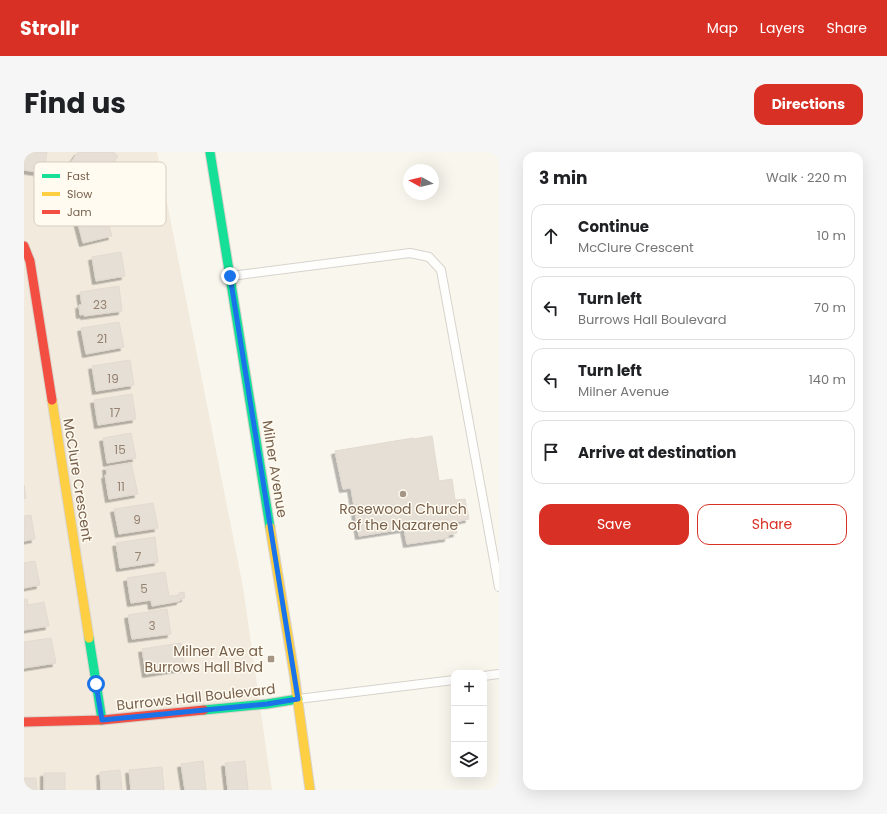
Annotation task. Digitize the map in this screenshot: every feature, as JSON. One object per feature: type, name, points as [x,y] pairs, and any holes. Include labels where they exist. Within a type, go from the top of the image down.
[{"type":"street","name":"Milner Avenue","points":[[210,152],[298,699],[310,790]]},
{"type":"street","name":"McClure Crescent","points":[[24,246],[30,261],[102,720]]},
{"type":"street","name":"Burrows Hall Boulevard","points":[[24,722],[102,720],[267,704],[298,699]]},
{"type":"lane","points":[[230,276],[410,253],[429,257],[441,270],[499,587]]},
{"type":"lane","points":[[487,676],[499,674]]},
{"type":"lane","points":[[298,699],[451,680]]},
{"type":"shaded area","points":[[24,152],[157,152],[159,162],[34,162],[34,226],[166,226],[166,198],[243,587],[272,790],[24,790]]},
{"type":"building","points":[[24,152],[47,152],[46,162],[34,162],[34,172],[24,170]]},
{"type":"building","points":[[78,152],[113,152],[118,156],[114,162],[71,162]]},
{"type":"building","points":[[79,226],[109,226],[112,236],[83,243]]},
{"type":"building","points":[[121,252],[125,276],[96,281],[92,257]]},
{"type":"building","points":[[119,286],[122,311],[84,316],[84,314],[80,315],[79,305],[82,305],[80,292]]},
{"type":"building","points":[[119,322],[124,347],[86,354],[81,328]]},
{"type":"building","points":[[130,360],[134,385],[96,391],[92,366]]},
{"type":"building","points":[[132,394],[136,419],[98,425],[94,400]]},
{"type":"building","points":[[131,433],[136,458],[107,463],[103,438]]},
{"type":"building","name":"Rosewood Church of the Nazarene","points":[[432,436],[439,481],[452,479],[455,500],[465,499],[469,519],[455,522],[457,533],[448,535],[448,538],[407,544],[404,529],[359,536],[351,488],[343,489],[335,451]]},
{"type":"building","points":[[131,463],[138,494],[109,499],[105,475],[107,475],[106,467]]},
{"type":"building","points":[[24,485],[26,498],[24,499]]},
{"type":"building","points":[[153,503],[158,528],[119,534],[114,509]]},
{"type":"building","points":[[31,515],[35,539],[24,541],[24,516]]},
{"type":"building","points":[[155,537],[158,562],[120,568],[116,543]]},
{"type":"building","points":[[35,561],[40,585],[24,588],[24,563]]},
{"type":"building","points":[[165,572],[169,596],[179,595],[179,593],[184,592],[185,598],[180,599],[180,601],[152,606],[151,600],[131,603],[127,578]]},
{"type":"building","points":[[24,599],[27,599],[28,605],[44,602],[49,626],[24,630]]},
{"type":"building","points":[[167,609],[171,634],[132,639],[128,615]]},
{"type":"building","points":[[51,638],[56,663],[24,668],[24,642]]},
{"type":"building","points":[[181,643],[185,668],[146,674],[142,649]]},
{"type":"building","points":[[203,761],[206,790],[185,790],[181,764]]},
{"type":"building","points":[[245,761],[248,790],[228,790],[225,763]]},
{"type":"building","points":[[162,767],[164,790],[131,790],[129,770]]},
{"type":"building","points":[[120,770],[122,790],[101,790],[100,772]]},
{"type":"building","points":[[44,773],[65,773],[65,790],[44,790]]},
{"type":"building","points":[[24,778],[36,778],[37,790],[24,790]]},
{"type":"traffic: fast","points":[[210,152],[270,527]]},
{"type":"traffic: fast","points":[[89,638],[102,720]]},
{"type":"traffic: fast","points":[[204,710],[267,704],[298,699]]},
{"type":"traffic: slow","points":[[52,400],[89,638]]},
{"type":"traffic: slow","points":[[270,527],[294,673],[310,790]]},
{"type":"traffic: jam","points":[[24,246],[30,261],[52,400]]},
{"type":"traffic: jam","points":[[24,722],[102,720],[204,710]]},
{"type":"place","name":"Rosewood Church of the Nazarene","points":[[403,494]]},
{"type":"place","name":"Milner Ave at Burrows Hall Blvd","points":[[271,659]]},
{"type":"route","points":[[96,684],[102,720],[267,704],[298,699],[230,276]]}]
